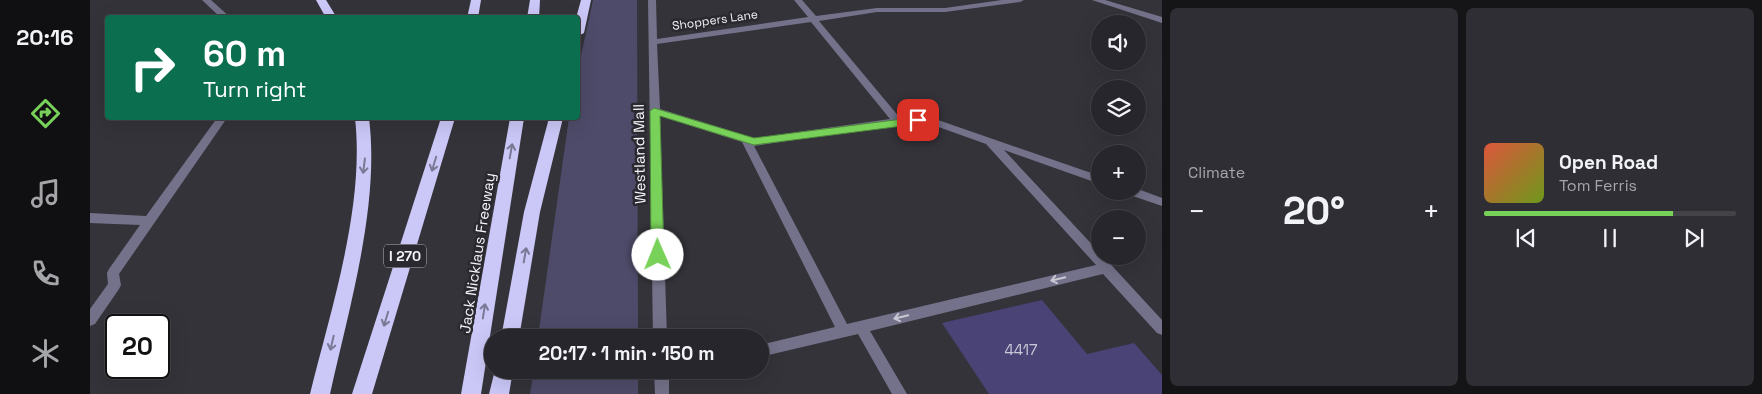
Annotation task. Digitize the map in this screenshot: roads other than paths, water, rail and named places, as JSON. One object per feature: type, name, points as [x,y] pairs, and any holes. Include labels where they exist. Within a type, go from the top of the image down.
[{"type":"highway","points":[[321,0],[330,15]]},
{"type":"highway","points":[[473,15],[476,0]]},
{"type":"highway","points":[[533,15],[535,0]]},
{"type":"highway","points":[[580,25],[586,0]]},
{"type":"highway","points":[[320,394],[354,248],[366,150],[362,120]]},
{"type":"highway","name":"I 270","points":[[362,394],[447,120]]},
{"type":"highway","name":"Jack Nicklaus Freeway","points":[[471,394],[517,120]]},
{"type":"highway","points":[[512,329],[532,212],[555,120]]},
{"type":"highway","points":[[499,394],[502,379]]},
{"type":"lane","points":[[206,0],[224,15]]},
{"type":"lane","name":"Westland Mall","points":[[652,0],[660,329]]},
{"type":"lane","points":[[798,0],[898,121]]},
{"type":"lane","name":"Shoppers Lane","points":[[652,42],[877,10],[945,10],[1020,0]]},
{"type":"lane","points":[[1096,0],[1162,20]]},
{"type":"lane","points":[[654,111],[746,140],[767,141],[898,121],[934,122],[1091,177]]},
{"type":"lane","points":[[90,320],[115,285],[113,273],[221,120]]},
{"type":"lane","points":[[746,140],[844,331]]},
{"type":"lane","points":[[988,140],[1162,329]]},
{"type":"lane","points":[[1146,196],[1162,202]]},
{"type":"lane","points":[[90,218],[150,221]]},
{"type":"lane","points":[[769,349],[1106,268]]},
{"type":"lane","points":[[861,327],[900,394]]},
{"type":"lane","points":[[661,379],[662,394]]}]
